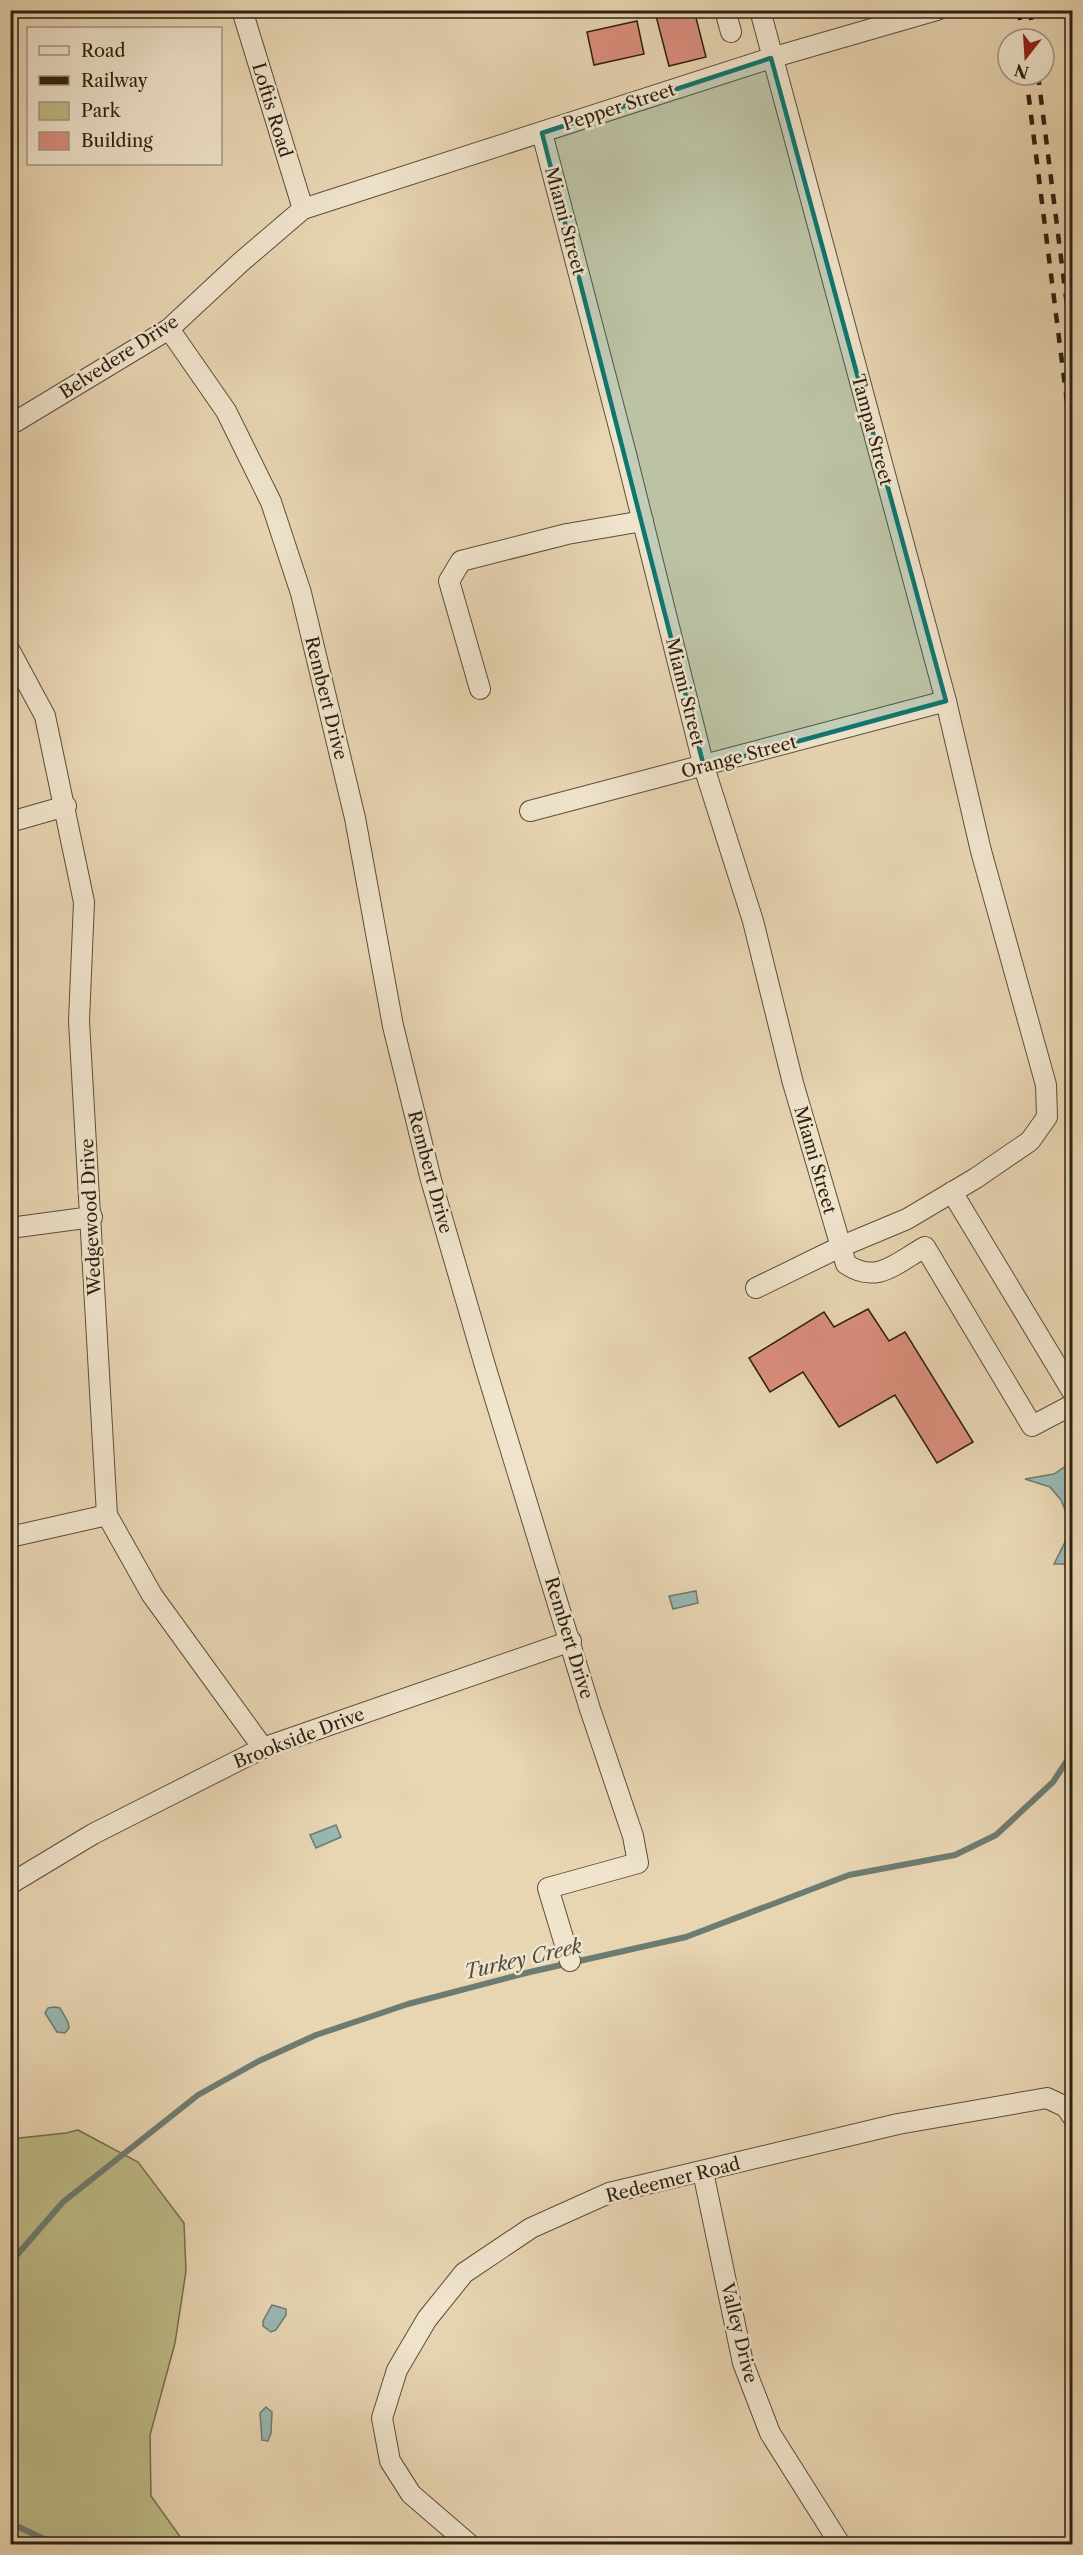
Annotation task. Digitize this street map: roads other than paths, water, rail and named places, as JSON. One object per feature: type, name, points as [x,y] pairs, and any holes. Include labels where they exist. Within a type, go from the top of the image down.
[{"type":"street","name":"Loftis Road","points":[[242,10],[303,209]]},
{"type":"street","points":[[725,10],[731,32]]},
{"type":"street","name":"Tampa Street","points":[[756,1288],[840,1247],[908,1219],[1030,1140],[1047,1117],[1046,1085],[981,851],[946,701],[759,10]]},
{"type":"street","name":"Pepper Street","points":[[303,209],[771,58],[937,10]]},
{"type":"street","name":"Miami Street","points":[[542,133],[643,521],[704,767],[753,921],[793,1083],[840,1247],[846,1264],[858,1272],[876,1275],[925,1247]]},
{"type":"street","name":"Belvedere Drive","points":[[10,424],[169,329],[240,262],[303,209]]},
{"type":"street","name":"Rembert Drive","points":[[169,329],[226,411],[271,502],[301,593],[355,818],[393,1026],[431,1180],[486,1370],[571,1641],[593,1720],[633,1836],[638,1863],[548,1888],[570,1961]]},
{"type":"street","points":[[480,689],[449,581],[461,561],[567,534],[643,521]]},
{"type":"street","name":"Wedgewood Drive","points":[[10,651],[45,716],[66,806],[84,902],[79,1021],[92,1216],[90,1236],[107,1515],[152,1595],[263,1748]]},
{"type":"street","name":"Orange Street","points":[[530,811],[704,767],[946,701]]},
{"type":"street","points":[[10,822],[66,806]]},
{"type":"street","points":[[952,1192],[1072,1391]]},
{"type":"street","points":[[10,1228],[92,1216]]},
{"type":"street","points":[[908,1219],[1032,1426],[1072,1405]]},
{"type":"street","points":[[10,1537],[107,1515]]},
{"type":"street","name":"Brookside Drive","points":[[10,1884],[93,1833],[263,1748],[571,1641]]},
{"type":"street","name":"Redeemer Road","points":[[469,2544],[411,2494],[390,2461],[382,2418],[397,2370],[427,2319],[464,2273],[531,2228],[609,2193],[897,2124],[1047,2098],[1066,2107],[1072,2116]]},
{"type":"street","name":"Valley Drive","points":[[703,2172],[743,2363],[770,2433],[840,2544]]},
{"type":"water","points":[[1072,1462],[1072,1568],[1066,1564],[1054,1564],[1070,1532],[1068,1517],[1061,1500],[1050,1487],[1025,1479],[1054,1474]]},
{"type":"water","points":[[696,1591],[698,1603],[673,1609],[669,1596]]},
{"type":"water","points":[[336,1825],[341,1837],[316,1848],[310,1835]]},
{"type":"water","points":[[48,2008],[60,2008],[68,2022],[69,2028],[65,2033],[57,2032],[45,2013]]},
{"type":"water","points":[[272,2305],[286,2309],[286,2315],[276,2330],[271,2332],[263,2326],[263,2321]]},
{"type":"water","points":[[266,2407],[272,2412],[271,2433],[268,2441],[262,2440],[260,2413]]},
{"type":"waterway","name":"Turkey Creek","points":[[10,2263],[63,2202],[198,2095],[259,2061],[316,2035],[408,2004],[530,1972],[686,1937],[849,1875],[955,1855],[996,1835],[1053,1782],[1072,1753]]},
{"type":"waterway","points":[[10,2523],[55,2544]]},
{"type":"railway","points":[[1019,10],[1021,27]]},
{"type":"railway","points":[[1030,10],[1032,27]]},
{"type":"railway","points":[[1028,87],[1072,442]]},
{"type":"railway","points":[[1040,87],[1072,345]]}]
